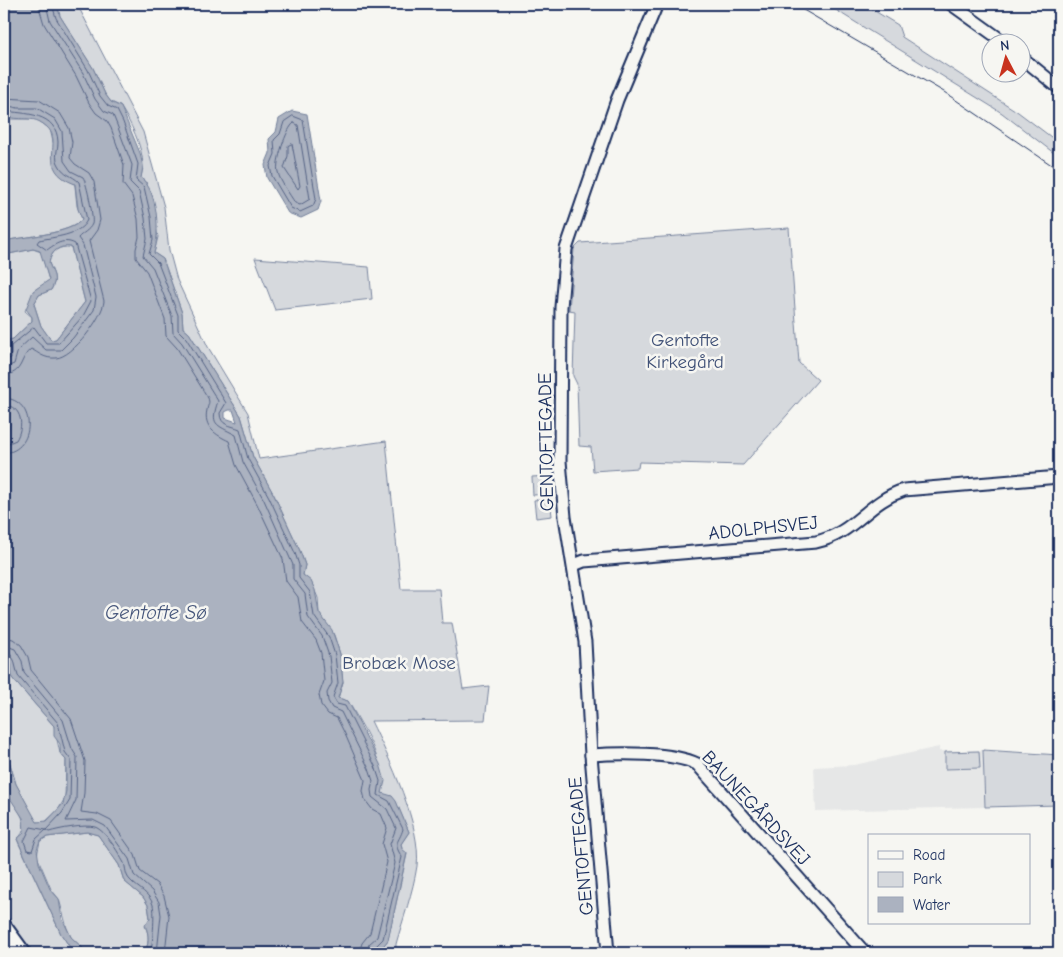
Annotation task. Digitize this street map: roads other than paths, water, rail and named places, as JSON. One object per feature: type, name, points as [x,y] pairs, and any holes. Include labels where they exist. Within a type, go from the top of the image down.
[{"type":"highway","points":[[4,941],[14,953]]},
{"type":"street","name":"GENTOFTEGADE","points":[[608,953],[591,755],[585,642],[574,565],[564,517],[560,461],[561,307],[566,249],[570,234],[617,100],[657,4]]},
{"type":"street","points":[[951,4],[990,32]]},
{"type":"street","points":[[1030,64],[1059,88]]},
{"type":"street","name":"ADOLPHSVEJ","points":[[574,565],[584,561],[816,542],[840,535],[883,498],[904,490],[1059,477]]},
{"type":"street","name":"BAUNEGÅRDSVEJ","points":[[591,755],[608,753],[685,758],[697,764],[865,953]]},
{"type":"street","points":[[4,924],[25,953]]},
{"type":"water","name":"Gentofte Sø","points":[[4,4],[57,4],[60,16],[93,68],[105,94],[111,102],[121,107],[140,153],[143,167],[141,178],[147,184],[154,202],[157,235],[154,253],[163,259],[182,313],[183,328],[189,333],[241,416],[253,457],[274,495],[300,551],[305,565],[303,575],[311,581],[315,590],[319,613],[332,630],[340,654],[343,682],[338,698],[348,701],[380,764],[385,781],[382,793],[392,796],[396,801],[409,832],[401,844],[402,849],[407,853],[388,940],[378,953],[143,953],[148,944],[145,925],[150,918],[148,905],[143,897],[124,881],[119,865],[98,835],[87,832],[47,837],[40,841],[37,849],[39,863],[50,889],[59,899],[62,918],[71,937],[88,953],[74,953],[61,934],[17,839],[24,833],[23,818],[4,789],[4,744],[16,784],[37,822],[47,821],[63,804],[66,791],[66,760],[60,753],[60,744],[54,736],[54,726],[12,678],[11,665],[4,653],[4,434],[7,433],[10,424],[4,415],[5,343],[13,339],[32,321],[32,317],[26,309],[33,291],[49,280],[40,251],[33,249],[4,255],[4,241],[58,231],[77,224],[82,219],[78,209],[75,184],[63,178],[56,171],[52,156],[53,140],[47,127],[36,120],[4,115]],"holes":[[[71,247],[85,302],[56,339],[51,340],[41,326],[34,304],[39,295],[51,290],[53,286],[54,276],[49,263],[52,255],[59,248]],[[233,410],[237,422],[225,418],[225,412]]]},
{"type":"water","points":[[292,111],[307,114],[321,201],[318,210],[301,218],[288,213],[267,178],[265,165],[270,153],[269,139],[276,132],[279,119]]},
{"type":"tram line","points":[[793,4],[944,92],[1059,170]]},
{"type":"park label","name":"Gentofte Kirkegård","points":[[685,351]]},
{"type":"park label","name":"Brobæk Mose","points":[[399,663]]}]
